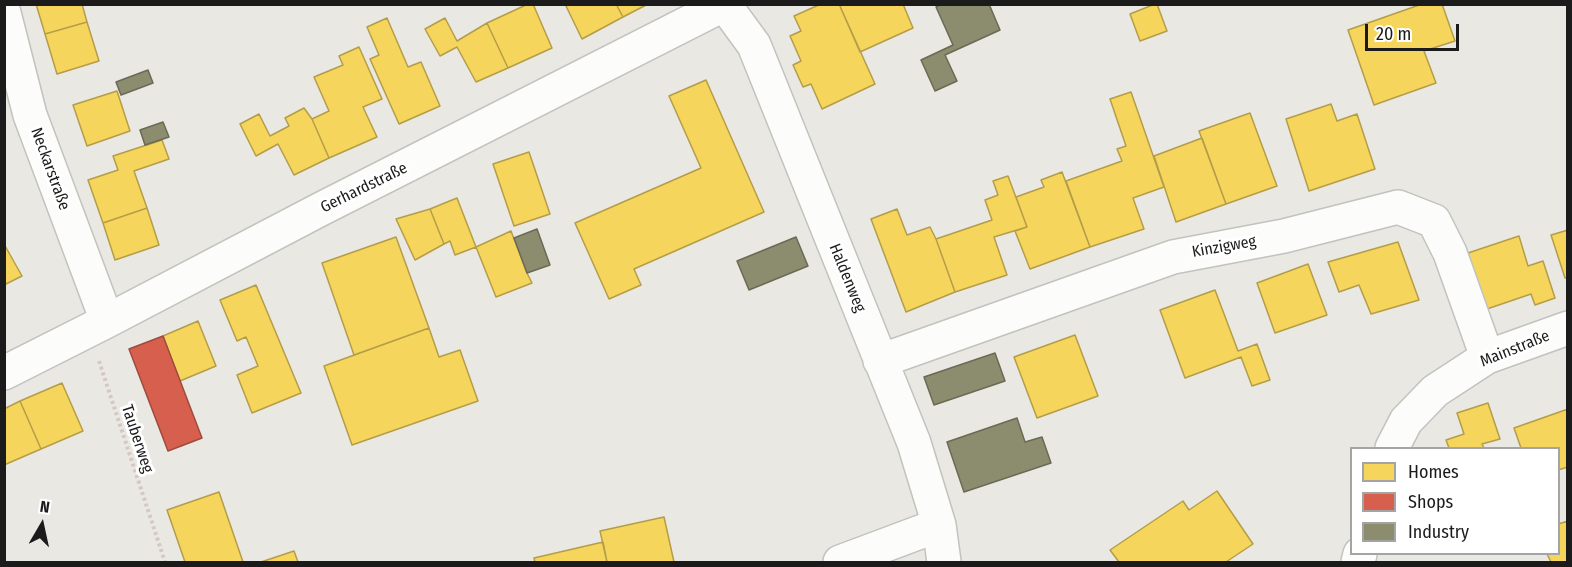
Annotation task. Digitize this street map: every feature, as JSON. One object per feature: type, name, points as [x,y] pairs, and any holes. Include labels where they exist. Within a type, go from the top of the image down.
[{"type":"street","name":"Gerhardstraße","points":[[4,373],[724,5]]},
{"type":"street","name":"Haldenweg","points":[[724,5],[754,45],[914,443],[939,525],[945,562]]},
{"type":"street","name":"Neckarstraße","points":[[4,13],[30,115],[107,321]]},
{"type":"street","name":"Kinzigweg","points":[[880,361],[1173,257],[1284,236],[1398,207],[1434,221],[1450,253],[1487,357]]},
{"type":"street","name":"Mainstraße","points":[[1393,447],[1406,421],[1435,391],[1487,357],[1568,328]]},
{"type":"street","points":[[840,562],[939,525]]},
{"type":"path","name":"Tauberweg","points":[[107,321],[99,362],[165,562]]},
{"type":"building: Homes","points":[[36,4],[82,4],[87,22],[45,34]]},
{"type":"building: Homes","points":[[528,4],[533,4],[552,48],[508,68],[487,23]]},
{"type":"building: Homes","points":[[565,4],[616,4],[623,17],[582,39]]},
{"type":"building: Homes","points":[[616,4],[648,4],[623,17]]},
{"type":"building: Homes","points":[[821,4],[839,4],[875,84],[822,109],[811,84],[803,87],[793,65],[801,61],[790,36],[801,31],[794,16]]},
{"type":"building: Homes","points":[[839,4],[903,4],[913,28],[860,52]]},
{"type":"building: Homes","points":[[1157,4],[1167,31],[1140,41],[1130,14]]},
{"type":"building: Homes","points":[[1422,4],[1442,4],[1455,41],[1424,51],[1436,83],[1374,105],[1348,30]]},
{"type":"building: Homes","points":[[387,18],[408,67],[421,62],[440,106],[399,124],[370,59],[379,55],[367,27]]},
{"type":"building: Homes","points":[[445,18],[457,41],[487,23],[508,68],[476,82],[457,47],[440,56],[425,29]]},
{"type":"building: Homes","points":[[87,22],[99,61],[57,74],[45,34]]},
{"type":"building: Homes","points":[[359,47],[382,99],[363,107],[377,137],[329,158],[312,119],[329,111],[314,77],[343,65],[339,56]]},
{"type":"building: Homes","points":[[706,80],[764,212],[634,269],[641,285],[609,299],[575,223],[701,168],[669,96]]},
{"type":"building: Homes","points":[[117,91],[130,131],[87,146],[73,105]]},
{"type":"building: Homes","points":[[1131,92],[1164,187],[1133,198],[1144,229],[1090,247],[1066,181],[1122,161],[1117,149],[1126,146],[1110,99]]},
{"type":"building: Homes","points":[[1331,104],[1337,121],[1357,114],[1375,169],[1309,191],[1286,119]]},
{"type":"building: Homes","points":[[304,108],[312,119],[329,158],[294,175],[278,144],[256,156],[240,124],[259,114],[270,136],[289,126],[285,118]]},
{"type":"building: Homes","points":[[1250,113],[1277,186],[1226,204],[1199,131]]},
{"type":"building: Homes","points":[[1202,138],[1226,204],[1176,222],[1154,156]]},
{"type":"building: Homes","points":[[162,140],[169,159],[134,171],[147,208],[103,223],[88,180],[118,170],[113,156]]},
{"type":"building: Homes","points":[[529,152],[550,214],[514,226],[493,164]]},
{"type":"building: Homes","points":[[1062,172],[1090,247],[1030,269],[1015,231],[1027,227],[1016,197],[1044,187],[1041,180]]},
{"type":"building: Homes","points":[[1008,176],[1027,227],[994,237],[1007,275],[955,292],[936,239],[992,220],[985,200],[998,195],[993,181]]},
{"type":"building: Homes","points":[[457,198],[476,247],[455,255],[450,241],[444,244],[430,209]]},
{"type":"building: Homes","points":[[147,208],[159,245],[115,260],[103,223]]},
{"type":"building: Homes","points":[[430,209],[444,244],[415,260],[396,219]]},
{"type":"building: Homes","points":[[897,209],[907,235],[930,227],[955,292],[906,312],[871,219]]},
{"type":"building: Homes","points":[[1568,230],[1568,277],[1565,278],[1551,235]]},
{"type":"building: Homes","points":[[511,231],[532,283],[496,297],[476,247]]},
{"type":"building: Homes","points":[[1519,236],[1528,266],[1543,261],[1555,298],[1535,305],[1531,294],[1484,310],[1465,254]]},
{"type":"building: Homes","points":[[396,237],[429,328],[354,355],[322,263]]},
{"type":"building: Homes","points":[[1398,242],[1419,300],[1371,314],[1359,285],[1339,292],[1328,262]]},
{"type":"building: Homes","points":[[4,244],[22,276],[4,285]]},
{"type":"building: Homes","points":[[1308,264],[1327,315],[1275,333],[1257,283]]},
{"type":"building: Homes","points":[[256,285],[301,393],[252,413],[237,375],[258,366],[246,337],[237,341],[220,300]]},
{"type":"building: Homes","points":[[1215,290],[1238,351],[1257,344],[1270,380],[1252,386],[1241,357],[1185,378],[1160,310]]},
{"type":"building: Homes","points":[[198,321],[216,366],[180,381],[163,336]]},
{"type":"building: Homes","points":[[429,328],[439,357],[460,350],[478,401],[352,445],[324,366]]},
{"type":"building: Homes","points":[[1075,335],[1098,396],[1037,418],[1014,357]]},
{"type":"building: Homes","points":[[62,383],[83,431],[41,449],[20,401]]},
{"type":"building: Homes","points":[[20,401],[41,449],[4,465],[4,409]]},
{"type":"building: Homes","points":[[1488,403],[1500,439],[1482,444],[1484,447],[1449,447],[1446,440],[1464,434],[1457,413]]},
{"type":"building: Homes","points":[[1568,409],[1568,467],[1560,469],[1560,447],[1521,447],[1514,428]]},
{"type":"building: Homes","points":[[1217,491],[1253,544],[1226,562],[1119,562],[1110,550],[1183,501],[1189,510]]},
{"type":"building: Homes","points":[[219,492],[243,562],[185,562],[167,510]]},
{"type":"building: Homes","points":[[664,517],[674,562],[607,562],[600,531]]},
{"type":"building: Homes","points":[[1568,521],[1568,562],[1551,562],[1548,555],[1560,555],[1560,523]]},
{"type":"building: Homes","points":[[603,542],[607,562],[535,562],[534,558]]},
{"type":"building: Homes","points":[[294,551],[298,562],[261,562]]},
{"type":"building: Shops","points":[[163,336],[202,438],[168,451],[129,349]]},
{"type":"building: Industry","points":[[942,4],[989,4],[1000,30],[945,55],[957,81],[935,91],[921,60],[953,45],[936,7]]},
{"type":"building: Industry","points":[[148,70],[153,83],[121,95],[116,82]]},
{"type":"building: Industry","points":[[163,122],[169,137],[145,145],[140,130]]},
{"type":"building: Industry","points":[[537,229],[550,265],[527,273],[514,238]]},
{"type":"building: Industry","points":[[796,237],[808,266],[749,290],[737,261]]},
{"type":"building: Industry","points":[[995,353],[1005,381],[934,405],[924,377]]},
{"type":"building: Industry","points":[[1017,418],[1025,442],[1042,437],[1051,463],[964,492],[947,442]]}]
